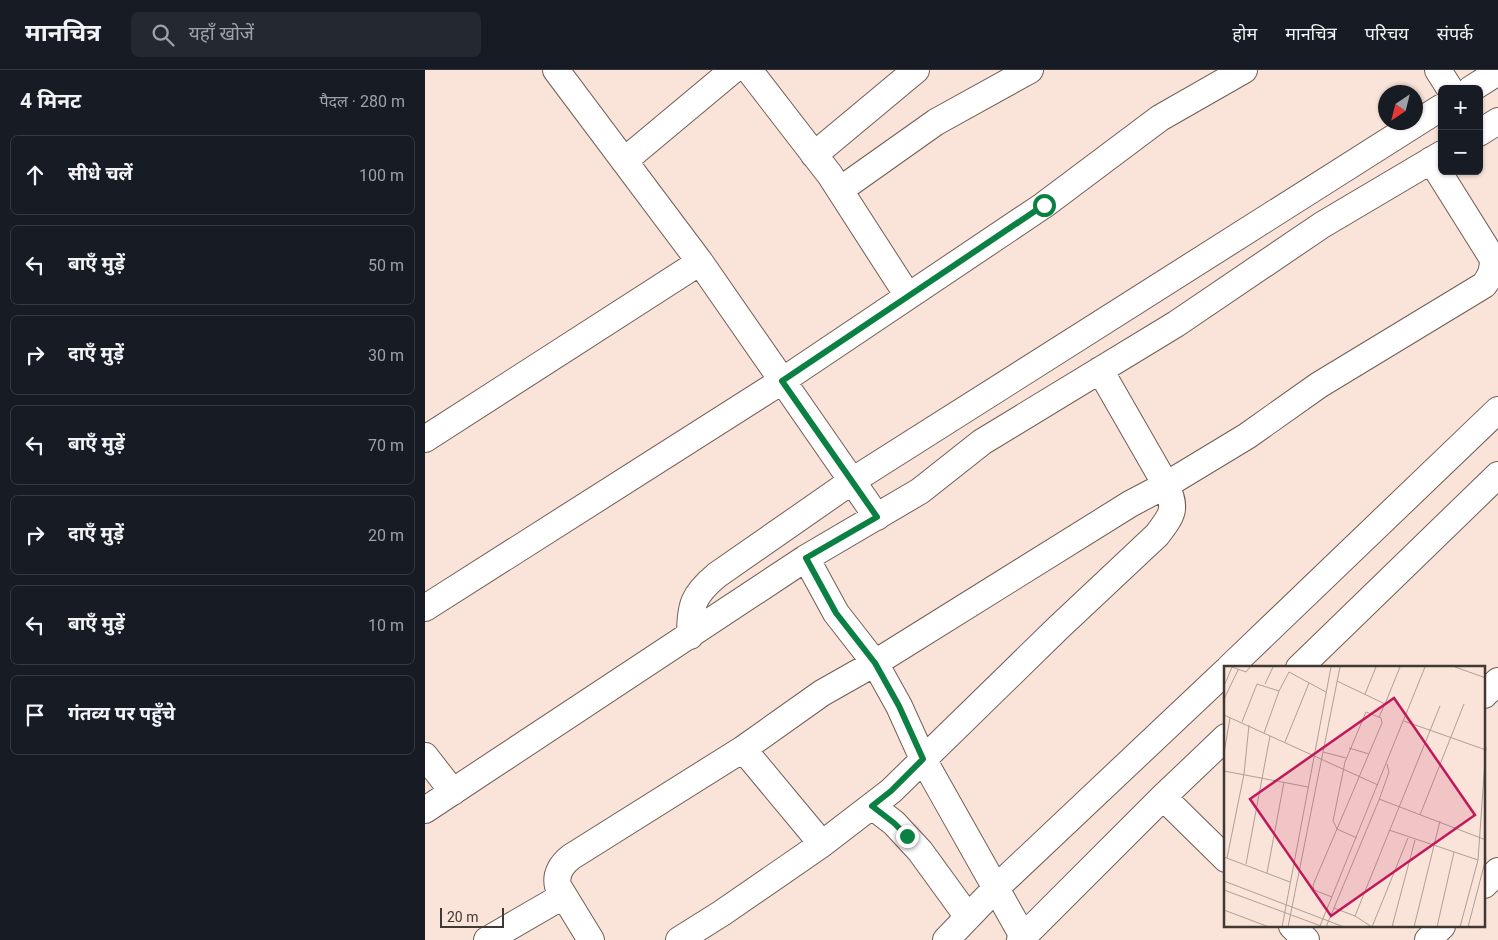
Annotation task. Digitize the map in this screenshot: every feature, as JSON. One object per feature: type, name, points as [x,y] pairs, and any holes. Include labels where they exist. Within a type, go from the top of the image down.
[{"type":"street","points":[[556,70],[700,262],[877,517]]},
{"type":"street","points":[[624,161],[733,70]]},
{"type":"street","points":[[749,70],[840,190],[908,296]]},
{"type":"street","points":[[814,155],[916,70]]},
{"type":"street","points":[[840,190],[936,122],[1030,70]]},
{"type":"street","points":[[425,608],[782,381],[1044,205],[1159,118],[1244,70]]},
{"type":"street","points":[[1437,70],[1447,85]]},
{"type":"street","points":[[1477,85],[1498,72]]},
{"type":"street","points":[[690,636],[690,615],[696,597],[704,586],[717,575],[852,481],[1438,110]]},
{"type":"street","points":[[1483,131],[1498,122]]},
{"type":"street","points":[[425,810],[806,558],[920,491],[982,442],[1176,324],[1322,225],[1436,157],[1493,259],[1493,270],[1484,285],[1319,385],[1247,436],[1167,485],[1130,504],[875,663],[821,693],[743,749],[571,857],[564,863],[557,880],[557,886],[591,940]]},
{"type":"street","points":[[425,439],[700,262]]},
{"type":"street","points":[[679,940],[722,913],[822,844],[891,791],[1058,628],[1157,535],[1170,516],[1173,499],[1167,485],[1099,370]]},
{"type":"street","points":[[1231,666],[1498,410]]},
{"type":"street","points":[[1301,666],[1498,475]]},
{"type":"street","points":[[806,558],[836,613],[875,663],[899,706],[923,759],[1023,939],[1224,738]]},
{"type":"street","points":[[946,940],[996,888],[1224,672]]},
{"type":"street","points":[[1485,693],[1498,681]]},
{"type":"street","points":[[743,749],[822,844]]},
{"type":"street","points":[[425,756],[453,792]]},
{"type":"street","points":[[1163,797],[1224,858]]},
{"type":"street","points":[[872,806],[894,823],[913,843],[969,917]]},
{"type":"street","points":[[1485,884],[1498,871]]},
{"type":"street","points":[[486,940],[563,896]]},
{"type":"street","points":[[1294,928],[1306,940]]},
{"type":"street","points":[[1428,940],[1440,928]]},
{"type":"route","points":[[907,836],[872,806],[891,791],[923,759],[899,706],[875,663],[836,613],[806,558],[877,517],[782,381],[1044,205]]}]
